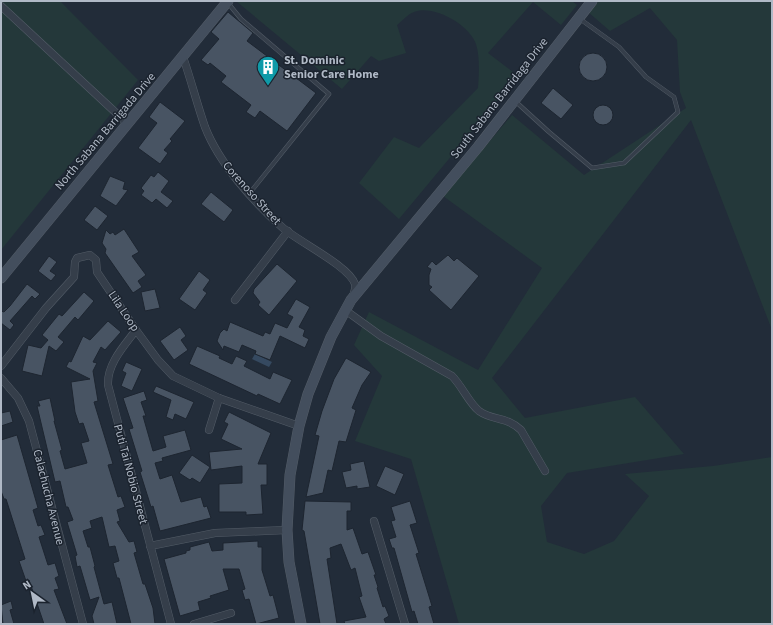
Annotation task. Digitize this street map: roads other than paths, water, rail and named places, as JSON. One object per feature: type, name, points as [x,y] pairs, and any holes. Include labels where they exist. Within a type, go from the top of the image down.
[{"type":"main road","name":"South Sabana Barridaga Drive","points":[[301,624],[289,562],[286,530],[290,476],[299,426],[308,394],[328,344],[351,300],[426,210],[592,1]]},
{"type":"main road","name":"North Sabana Barrigada Drive","points":[[1,278],[228,2]]},
{"type":"street","points":[[1,6],[128,124]]},
{"type":"street","name":"Corenoso Street","points":[[183,57],[206,128],[219,156],[249,194],[288,231],[343,270],[352,279],[355,290],[351,300]]},
{"type":"street","points":[[235,300],[288,231]]},
{"type":"street","name":"Lila Loop","points":[[1,366],[46,308],[74,277],[75,262],[81,256],[90,255],[96,260],[98,272],[136,330],[158,360],[173,376],[219,398],[299,426]]},
{"type":"street","points":[[345,310],[382,336],[452,376],[460,385],[474,407],[481,412],[508,420],[516,425],[521,430],[545,471]]},
{"type":"street","name":"Puti Tai Nobio Street","points":[[136,330],[116,356],[108,375],[108,385],[171,624]]},
{"type":"street","name":"Calachucha Avenue","points":[[1,378],[18,398],[29,421],[83,624]]},
{"type":"street","points":[[209,430],[219,398]]},
{"type":"street","points":[[374,521],[405,624]]},
{"type":"street","points":[[150,546],[215,533],[286,530]]},
{"type":"street","points":[[194,624],[231,613]]},
{"type":"lane","points":[[228,2],[241,19],[330,94],[249,194]]},
{"type":"lane","points":[[514,100],[592,168],[624,163],[678,112],[674,97],[646,77],[619,47],[579,18]]},
{"type":"water","points":[[255,354],[272,362],[269,367],[252,359]]},
{"type":"place","name":"St. Dominic Senior Care Home","points":[[268,86]]}]
